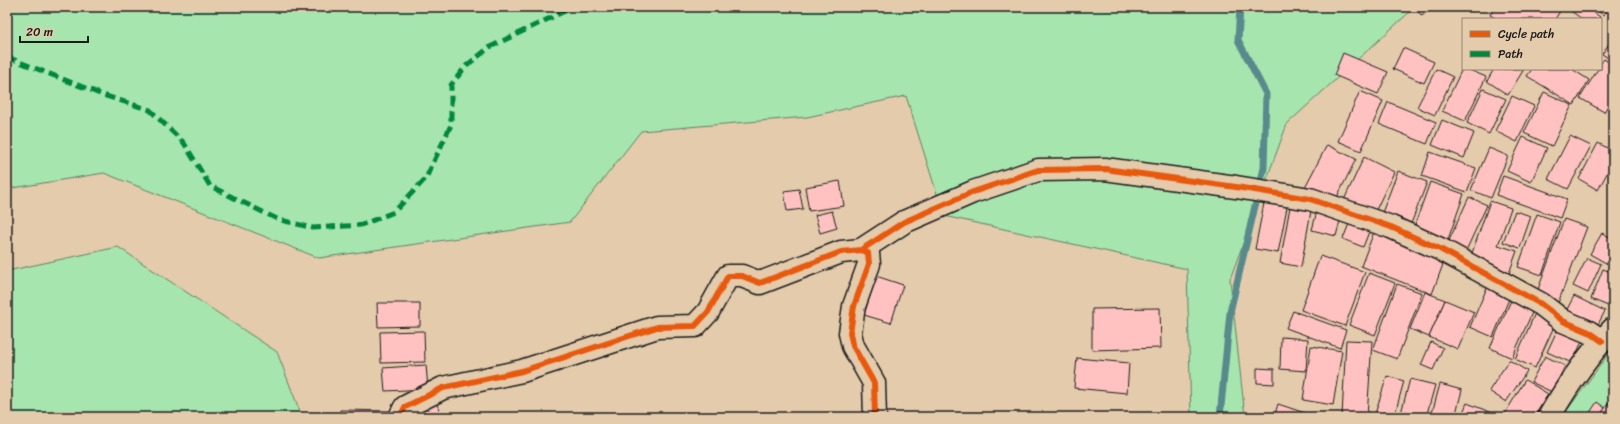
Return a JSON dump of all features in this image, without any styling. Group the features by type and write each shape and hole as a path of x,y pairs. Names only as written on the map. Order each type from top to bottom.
{"street":[{"path":"400,417 405,407 443,388 522,371 657,327 695,326 708,312 728,276 742,276 760,283 841,252 862,250 911,219 973,192 1038,170 1105,169 1236,186 1310,199 1392,227 1440,249 1541,304 1563,321 1589,332 1608,335 1564,392 1549,417"},
{"path":"862,250 868,253 869,264 854,306 850,333 853,346 874,383 875,417"}],"green space":[{"path":"7,7 1415,7 1287,124 1230,279 1245,417 1191,417 1187,269 944,216 906,96 807,117 641,131 570,222 319,258 104,173 7,189"},
{"path":"118,247 277,352 302,417 7,417 7,271"},
{"path":"1613,348 1613,417 1562,417"}],"building":[{"path":"1414,7 1432,7 1422,16"},
{"path":"1495,7 1554,7 1560,11 1556,18 1495,18 1490,15"},
{"path":"1574,7 1586,7 1600,17 1581,18 1571,11"},
{"path":"1593,7 1610,7 1603,15"},
{"path":"1613,38 1613,61 1602,54"},
{"path":"1403,48 1434,62 1424,83 1393,69"},
{"path":"1343,53 1388,72 1378,94 1334,75"},
{"path":"1604,59 1613,65 1613,97 1604,112 1580,98 1597,70 1602,70 1602,62"},
{"path":"1436,69 1453,77 1435,115 1417,107"},
{"path":"1462,69 1469,70 1486,77 1465,121 1442,111"},
{"path":"1493,70 1523,70 1508,95 1487,81"},
{"path":"1531,70 1574,70 1589,80 1574,105 1527,76"},
{"path":"1483,89 1506,99 1489,134 1467,123"},
{"path":"1360,91 1383,101 1361,151 1338,141"},
{"path":"1544,92 1572,105 1552,146 1524,133"},
{"path":"1512,96 1534,106 1517,142 1495,131"},
{"path":"1388,102 1436,122 1427,144 1379,124"},
{"path":"1442,120 1474,133 1464,158 1432,145"},
{"path":"1570,136 1591,146 1568,189 1548,179"},
{"path":"1523,137 1547,148 1531,182 1507,171"},
{"path":"1598,143 1613,151 1613,162 1598,190 1579,179"},
{"path":"1327,145 1356,159 1335,201 1305,187"},
{"path":"1489,148 1508,156 1491,198 1471,190"},
{"path":"1430,152 1476,168 1467,192 1422,176"},
{"path":"1364,157 1394,172 1374,214 1344,200"},
{"path":"1398,171 1427,182 1409,229 1380,218"},
{"path":"1503,176 1567,199 1560,218 1496,195"},
{"path":"840,181 844,206 809,211 805,187"},
{"path":"1430,182 1464,194 1446,245 1412,233"},
{"path":"799,189 803,209 787,211 784,191"},
{"path":"1469,197 1487,205 1464,255 1446,247"},
{"path":"1265,198 1288,202 1278,253 1255,249"},
{"path":"1291,201 1312,205 1301,267 1280,263"},
{"path":"1490,201 1511,208 1498,245 1517,251 1508,276 1469,262"},
{"path":"1318,207 1342,213 1336,236 1312,230"},
{"path":"832,211 837,228 820,233 815,215"},
{"path":"1515,211 1531,216 1520,248 1503,242"},
{"path":"1537,214 1560,222 1542,275 1518,267"},
{"path":"1352,216 1372,224 1363,247 1343,239"},
{"path":"1564,219 1587,227 1558,303 1536,295"},
{"path":"1374,232 1445,259 1432,294 1361,266"},
{"path":"1602,233 1613,239 1613,267 1590,254"},
{"path":"1320,256 1365,272 1345,326 1301,310"},
{"path":"1587,258 1601,264 1588,293 1573,286"},
{"path":"1603,269 1613,273 1613,308 1591,299"},
{"path":"1369,273 1395,283 1375,335 1349,325"},
{"path":"876,276 903,285 891,323 864,315"},
{"path":"1489,283 1512,292 1493,337 1470,327"},
{"path":"1397,284 1422,293 1397,359 1373,350"},
{"path":"1425,292 1445,300 1429,337 1410,329"},
{"path":"1513,296 1535,306 1512,358 1490,348"},
{"path":"1574,296 1605,311 1594,332 1563,317"},
{"path":"1445,300 1474,312 1458,349 1429,337"},
{"path":"377,303 420,303 420,326 378,327"},
{"path":"1160,308 1161,348 1092,350 1092,309"},
{"path":"1293,311 1346,330 1340,348 1286,328"},
{"path":"1536,311 1557,320 1535,368 1515,359"},
{"path":"1560,324 1585,335 1572,363 1547,352"},
{"path":"424,331 425,362 381,363 380,332"},
{"path":"1281,337 1308,339 1306,371 1280,369"},
{"path":"1346,340 1372,341 1367,417 1342,416"},
{"path":"1431,342 1443,348 1433,370 1421,365"},
{"path":"1311,346 1342,351 1333,405 1303,400"},
{"path":"1545,356 1565,366 1552,392 1531,382"},
{"path":"1077,358 1129,363 1127,393 1074,388"},
{"path":"1509,360 1527,371 1506,402 1489,391"},
{"path":"426,365 428,389 385,391 383,368"},
{"path":"1257,368 1274,369 1274,384 1257,383"},
{"path":"1387,376 1404,381 1394,417 1374,417"},
{"path":"1410,379 1435,385 1426,417 1400,417"},
{"path":"1525,380 1548,394 1534,417 1503,417"},
{"path":"1440,384 1462,390 1455,417 1431,417"},
{"path":"1613,397 1613,417 1599,417 1605,408"},
{"path":"436,402 442,417 419,417 417,411"},
{"path":"1597,402 1605,408 1599,417 1587,417"},
{"path":"1467,403 1490,412 1488,417 1461,417"},
{"path":"1278,404 1317,417 1274,417"},
{"path":"340,410 394,411 394,417 340,417"}],"waterway":[{"path":"1220,417 1230,312 1264,168 1266,94 1238,40 1240,7"}],"marked path":[{"path":"7,57 103,95 150,110 184,143 210,186 277,219 313,228 361,225 394,212 426,178 451,125 451,85 466,66 490,47 573,7"}],"cycle path":[{"path":"861,250 904,222 973,192 1038,170 1105,169 1310,199 1391,227 1440,249 1541,304 1563,321 1589,332 1602,341"},
{"path":"400,417 405,407 443,388 522,371 657,327 695,326 708,312 728,276 742,276 760,283 841,252 861,250 868,253 869,264 854,306 850,333 853,346 874,383 875,417"}]}
